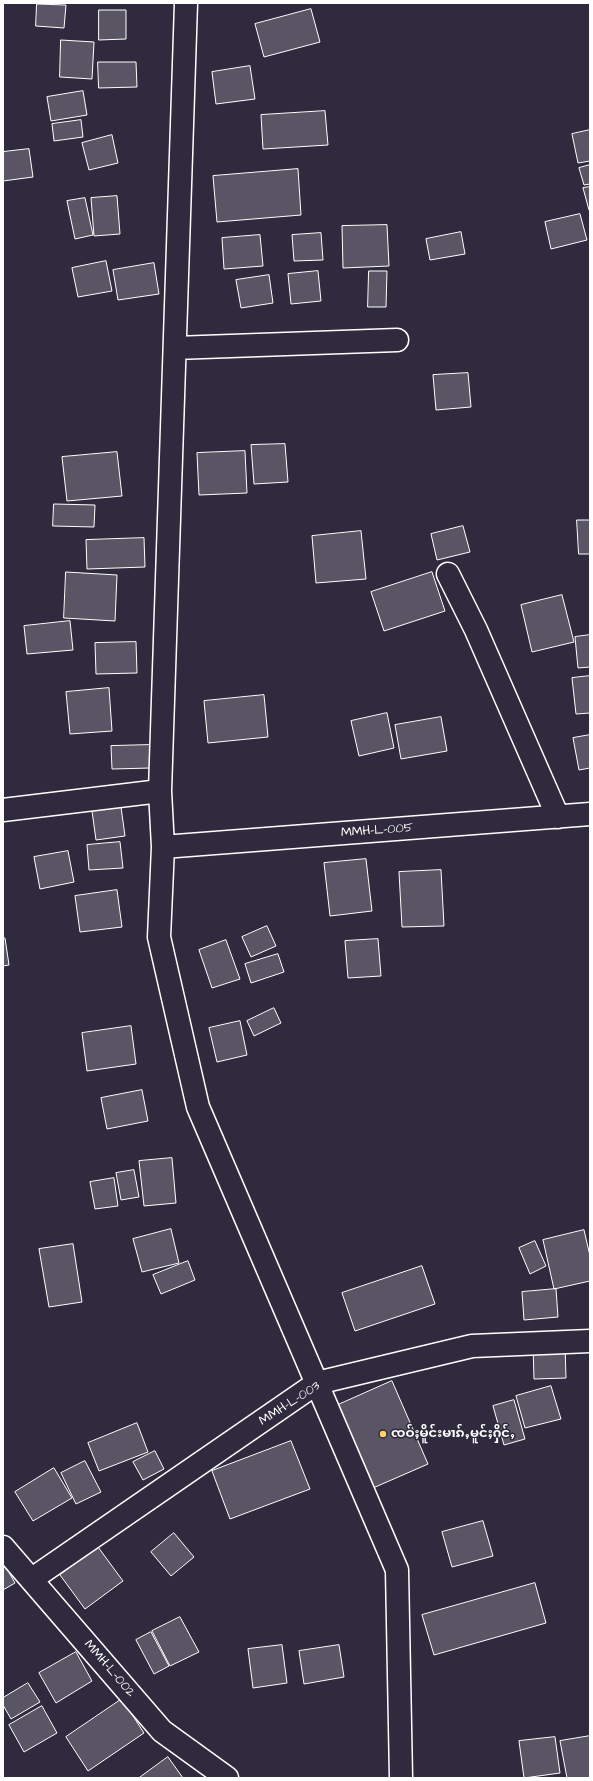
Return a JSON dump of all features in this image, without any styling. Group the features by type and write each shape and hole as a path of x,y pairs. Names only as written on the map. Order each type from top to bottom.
{"street":[{"path":"186,3 160,791 163,847 158,937 198,1107 397,1570 401,1778"},
{"path":"175,348 397,340"},
{"path":"448,574 476,630 558,817"},
{"path":"3,810 160,791"},
{"name":"MMH-L-005","path":"163,847 590,814"},
{"name":"MMH-L-003","path":"32,1579 317,1384 472,1346 590,1341"},
{"name":"MMH-L-002","path":"3,1547 162,1731 227,1778"}],"building":[{"path":"37,4 66,5 64,28 36,26"},
{"path":"311,9 320,42 264,57 255,24"},
{"path":"99,10 126,10 126,39 99,40"},
{"path":"61,40 94,42 92,79 60,77"},
{"path":"98,62 136,62 137,87 99,88"},
{"path":"250,66 255,99 216,104 212,72"},
{"path":"83,91 87,115 51,121 47,97"},
{"path":"325,111 328,145 263,149 261,115"},
{"path":"81,120 83,137 54,141 52,124"},
{"path":"590,130 590,161 578,163 572,134"},
{"path":"112,135 118,163 89,170 82,143"},
{"path":"29,149 33,177 3,181 3,152"},
{"path":"590,165 590,184 584,185 579,168"},
{"path":"298,169 301,215 217,222 213,176"},
{"path":"590,187 590,209 589,210 583,188"},
{"path":"117,196 120,234 94,236 91,198"},
{"path":"85,198 93,235 75,239 67,201"},
{"path":"580,214 587,240 551,249 545,222"},
{"path":"387,225 389,266 343,268 342,226"},
{"path":"461,232 465,254 430,260 426,239"},
{"path":"321,233 323,260 294,261 292,235"},
{"path":"260,235 263,266 224,269 222,238"},
{"path":"106,261 112,291 78,297 72,268"},
{"path":"154,263 159,294 118,300 113,270"},
{"path":"318,271 321,301 291,304 288,274"},
{"path":"369,271 387,271 386,307 368,307"},
{"path":"269,275 273,303 241,308 236,280"},
{"path":"468,373 471,407 436,410 433,375"},
{"path":"285,444 288,482 254,484 251,445"},
{"path":"245,451 247,493 199,495 197,453"},
{"path":"117,452 122,496 67,501 62,457"},
{"path":"54,504 95,505 94,527 53,526"},
{"path":"577,520 590,520 590,554 579,554"},
{"path":"463,526 470,552 437,560 431,534"},
{"path":"361,531 366,579 316,583 312,536"},
{"path":"144,538 145,567 87,569 86,540"},
{"path":"66,572 117,575 115,621 64,618"},
{"path":"432,572 445,611 384,631 371,592"},
{"path":"562,595 574,642 532,652 521,605"},
{"path":"70,621 73,650 27,654 24,626"},
{"path":"590,635 590,667 578,668 575,637"},
{"path":"136,642 137,673 96,674 95,643"},
{"path":"590,676 590,713 576,714 572,678"},
{"path":"109,688 112,731 70,734 66,692"},
{"path":"264,695 268,737 208,743 204,701"},
{"path":"387,713 394,748 359,756 351,721"},
{"path":"441,717 447,751 401,759 395,725"},
{"path":"590,735 590,768 579,770 573,738"},
{"path":"150,745 151,768 112,769 111,746"},
{"path":"121,807 125,836 96,840 92,811"},
{"path":"120,842 123,868 89,870 87,845"},
{"path":"68,851 74,882 40,889 34,857"},
{"path":"366,859 372,911 330,916 324,863"},
{"path":"441,870 444,926 402,927 399,872"},
{"path":"117,890 122,927 80,932 75,896"},
{"path":"267,926 276,946 251,957 242,937"},
{"path":"3,938 5,938 9,965 3,966"},
{"path":"378,939 381,976 348,978 345,941"},
{"path":"226,940 240,979 212,988 199,950"},
{"path":"278,954 284,972 251,983 245,964"},
{"path":"274,1008 281,1023 254,1036 247,1021"},
{"path":"240,1021 247,1055 217,1062 209,1028"},
{"path":"131,1026 136,1064 87,1071 82,1033"},
{"path":"142,1090 148,1121 107,1129 101,1098"},
{"path":"172,1158 176,1203 144,1206 139,1161"},
{"path":"134,1170 139,1197 121,1200 116,1173"},
{"path":"114,1178 118,1206 95,1209 90,1182"},
{"path":"171,1229 179,1263 142,1272 133,1239"},
{"path":"584,1230 590,1256 590,1281 554,1289 543,1240"},
{"path":"535,1241 546,1266 530,1274 519,1248"},
{"path":"73,1244 82,1302 49,1307 39,1249"},
{"path":"188,1261 195,1280 161,1294 153,1275"},
{"path":"422,1266 435,1304 355,1331 342,1293"},
{"path":"556,1289 558,1317 524,1320 522,1292"},
{"path":"565,1344 566,1378 534,1379 533,1345"},
{"name":"ၸဝ်ႈမိူင်းမၢၵ်ႇမူင်ႈႁိင်ႇ","path":"392,1381 428,1464 373,1488 338,1405"},
{"path":"551,1386 561,1419 525,1428 516,1396"},
{"path":"514,1400 525,1439 504,1445 493,1406"},
{"path":"137,1423 148,1452 99,1471 88,1443"},
{"path":"291,1441 310,1489 230,1519 212,1471"},
{"path":"155,1451 164,1469 143,1480 133,1462"},
{"path":"85,1461 101,1492 76,1504 61,1473"},
{"path":"54,1468 72,1498 33,1521 15,1492"},
{"path":"483,1521 493,1556 452,1567 442,1532"},
{"path":"174,1533 194,1557 171,1576 151,1552"},
{"path":"98,1547 123,1581 85,1609 60,1575"},
{"path":"3,1562 15,1583 3,1590"},
{"path":"535,1583 546,1623 434,1655 422,1615"},
{"path":"180,1617 199,1652 170,1666 152,1631"},
{"path":"151,1632 169,1666 154,1674 136,1640"},
{"path":"282,1645 287,1683 253,1688 248,1649"},
{"path":"339,1645 344,1677 304,1684 299,1651"},
{"path":"76,1652 92,1681 56,1703 39,1673"},
{"path":"28,1683 40,1702 11,1719 3,1705 3,1698"},
{"path":"122,1699 144,1733 88,1771 66,1737"},
{"path":"42,1706 57,1733 24,1752 9,1725"},
{"path":"590,1736 590,1778 567,1778 560,1741"},
{"path":"555,1737 560,1773 524,1778 519,1741"},
{"path":"168,1757 183,1778 139,1778"}],"place":[{"name":"ၸဝ်ႈမိူင်းမၢၵ်ႇမူင်ႈႁိင်ႇ","path":"383,1434"}]}
